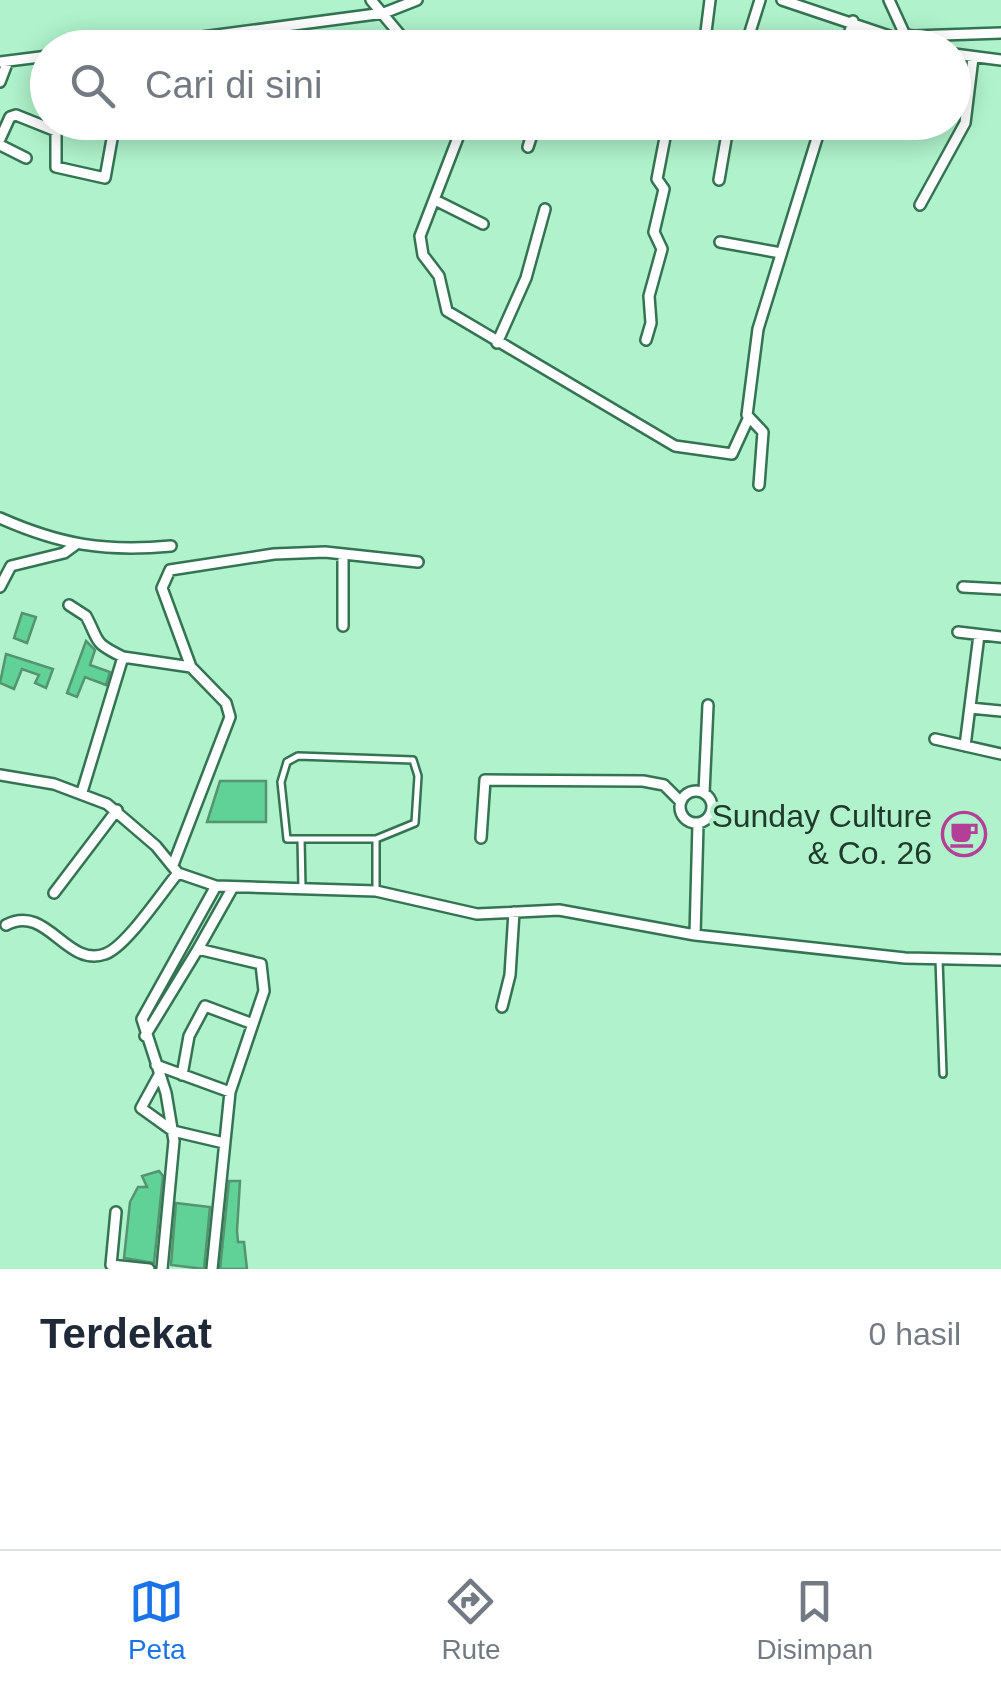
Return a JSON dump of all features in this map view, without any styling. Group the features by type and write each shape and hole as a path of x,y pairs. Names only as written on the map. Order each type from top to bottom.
{"street":[{"path":"371,0 397,30"},
{"path":"255,30 384,13 417,0"},
{"path":"706,30 710,0"},
{"path":"751,30 760,0"},
{"path":"782,0 882,30"},
{"path":"889,0 904,30"},
{"path":"851,30 854,21"},
{"path":"971,35 1001,33"},
{"path":"0,82 4,62 30,58"},
{"path":"971,74 973,58 1001,60"},
{"path":"26,158 0,142 10,117 16,114 30,120"},
{"path":"56,140 56,167 105,178 112,140"},
{"path":"457,140 419,246 439,276 442,302 456,319 675,446 732,454 748,419 752,356 817,140"},
{"path":"528,147 530,140"},
{"path":"646,340 652,318 648,302 662,249 654,232 664,189 657,178 664,140"},
{"path":"719,180 726,140"},
{"path":"920,205 956,140"},
{"path":"435,200 482,224"},
{"path":"497,344 526,278 544,209"},
{"path":"720,242 782,253"},
{"path":"748,419 762,428 759,485"},
{"path":"0,506 3,519 43,538 75,545 172,546"},
{"path":"0,587 12,566 64,553 75,545"},
{"path":"6,926 23,920 40,923 85,955 104,955 117,946 175,869 230,718 226,703 191,667 162,588 170,570 274,554 343,554 418,562"},
{"path":"343,554 343,626"},
{"path":"963,587 1001,589"},
{"path":"69,605 86,616 90,636 101,646 124,657 191,667"},
{"path":"958,632 1001,637"},
{"path":"964,746 980,635"},
{"path":"82,792 124,657"},
{"path":"704,793 708,705"},
{"path":"970,708 1001,712"},
{"path":"936,739 1001,754"},
{"path":"0,775 82,792 116,810 175,869 216,886 376,891 466,912 559,910 695,935 938,959 1001,960"},
{"path":"482,838 485,780 643,781 664,786 681,802 684,818 698,824"},
{"path":"681,802 694,791 711,800 711,813 698,824 695,935"},
{"path":"54,893 116,810"},
{"path":"162,1269 173,1131 145,1036 144,1011 216,886"},
{"path":"145,1036 233,887"},
{"path":"502,1007 510,975 514,912"},
{"path":"198,949 260,964 266,983 230,1092 212,1269"},
{"path":"171,960 186,968"},
{"path":"157,986 170,994"},
{"path":"182,1075 190,1036 205,1006 253,1024"},
{"path":"158,1070 230,1092"},
{"path":"158,1070 141,1106 173,1131 224,1143"},
{"path":"116,1212 111,1267 149,1269"}],"lane":[{"path":"298,756 409,758 418,776 417,818 409,828 376,839 301,839 287,839 281,782 287,762 298,756"},
{"path":"301,839 302,888"},
{"path":"376,839 376,891"},
{"path":"938,959 943,1074"}],"building":[{"path":"22,613 36,617 27,643 14,638"},
{"path":"86,641 95,650 90,665 110,672 106,685 85,677 77,697 67,693"},
{"path":"6,654 53,669 46,688 35,683 39,675 22,669 14,689 0,683"},
{"path":"220,781 266,781 266,822 207,822"},
{"path":"159,1171 163,1176 154,1263 124,1258 130,1202 138,1187 147,1187 142,1176"},
{"path":"229,1181 240,1181 237,1231 238,1242 244,1242 247,1269 220,1269"},
{"path":"176,1203 210,1207 204,1269 171,1265"}],"place":[{"name":"Sunday Culture & Co. 26","path":"964,834"}]}
